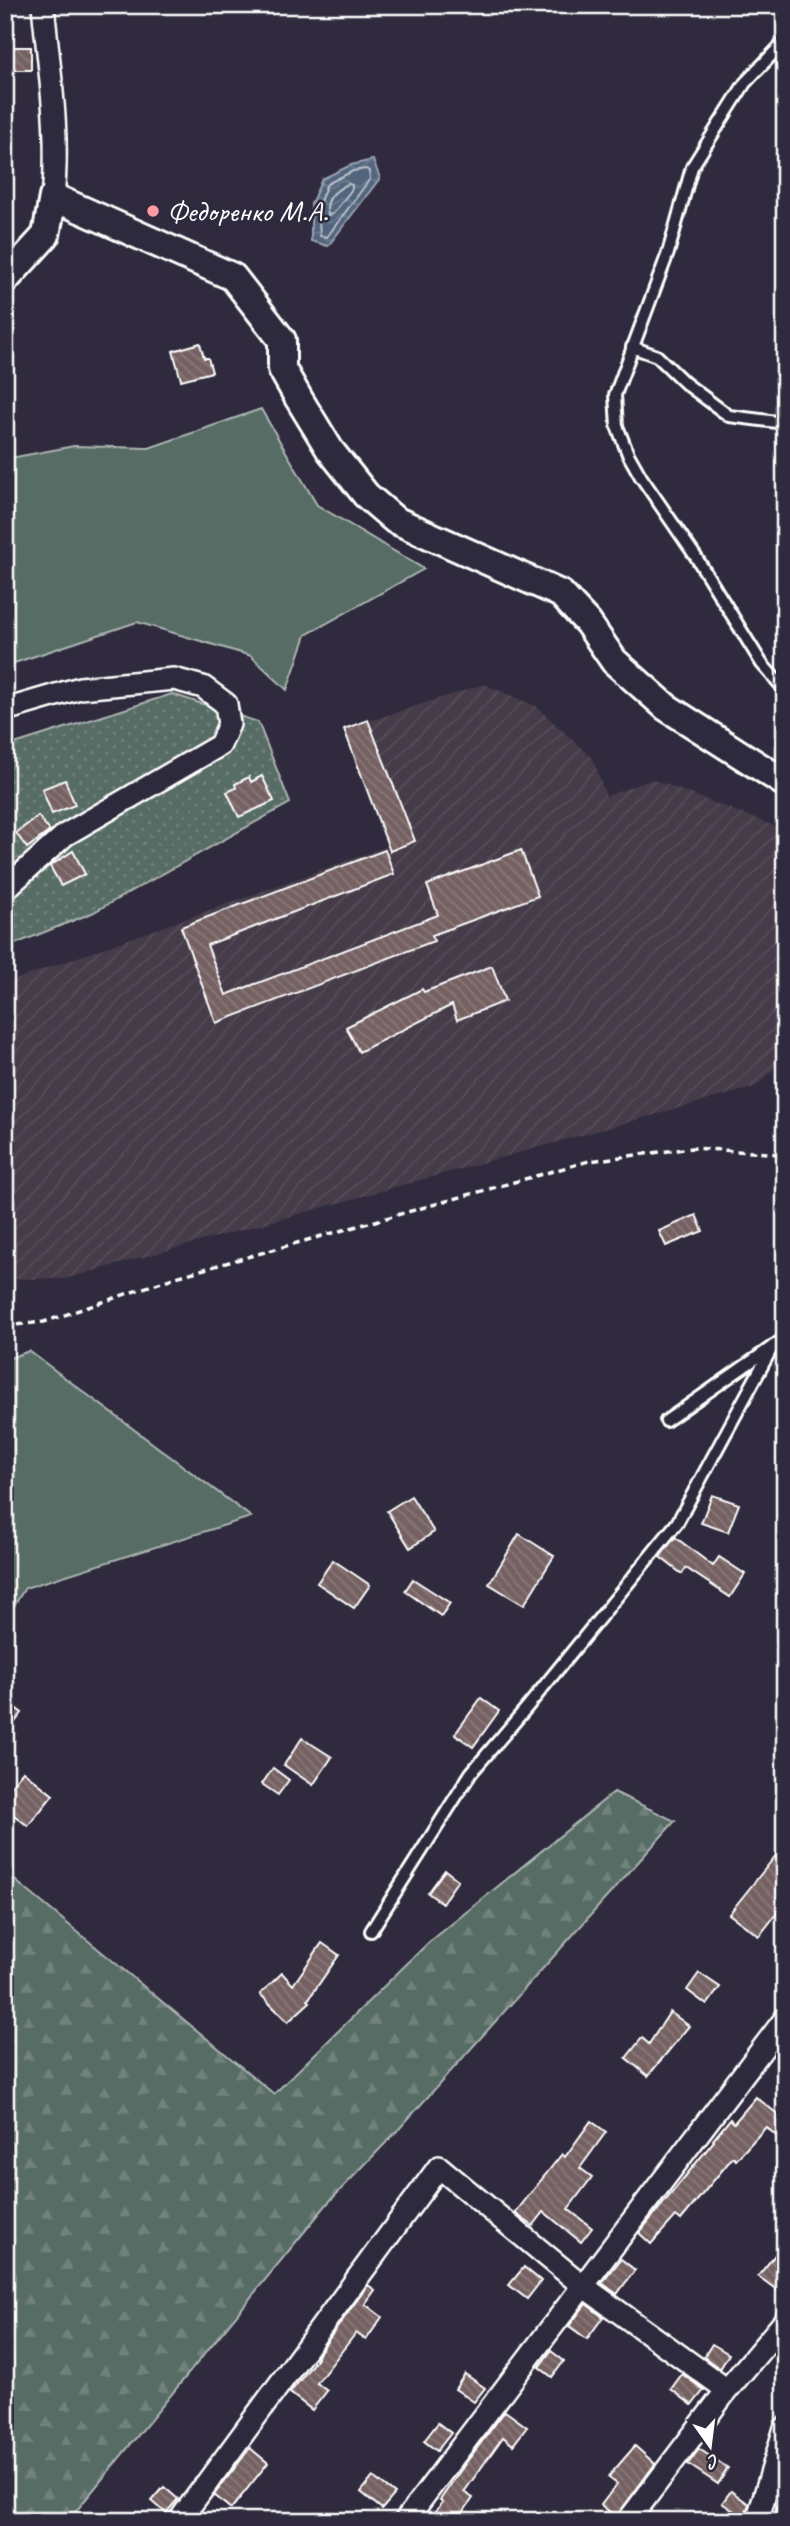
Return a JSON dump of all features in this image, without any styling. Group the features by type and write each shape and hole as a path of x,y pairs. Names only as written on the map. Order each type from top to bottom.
{"street":[{"path":"43,5 55,128 54,184 46,235"},
{"path":"54,184 81,208 233,277 282,340 282,369 330,450 375,503 395,520 561,594 588,624 614,661 666,707 785,783"},
{"path":"5,280 46,235 81,208"},
{"path":"5,710 80,688 174,679 203,687 226,704 229,724 220,745 65,835 5,889"},
{"path":"405,2521 785,2019"},
{"path":"179,2521 439,2167 583,2286 727,2390"},
{"path":"628,2521 727,2390 785,2321"},
{"path":"757,2521 785,2428"}],"lane":[{"path":"785,41 745,83 692,167 668,253 615,395 617,426 641,477 696,558 762,664 785,690"},
{"path":"632,347 657,356 685,383 729,416 785,424"},
{"path":"666,1421 785,1338"},
{"path":"371,1931 471,1773 677,1523 773,1346"}],"path":[{"path":"5,1326 44,1322 176,1277 589,1161 692,1148 780,1154 785,1150"}],"shaded area":[{"path":"484,684 536,706 593,759 606,796 652,779 785,830 785,1059 755,1087 65,1279 5,1279 5,986 22,977 388,846 344,729"}],"green space":[{"path":"261,409 317,505 424,569 306,635 287,690 251,656 137,622 5,666 5,459 74,446 149,448"},
{"path":"172,694 258,722 290,803 92,913 5,948 5,747"},
{"path":"29,1351 251,1517 25,1588 5,1620 5,1360"},
{"path":"614,1792 675,1821 399,2129 327,2204 68,2521 5,2521 5,1872 274,2094 427,1944"}],"water":[{"path":"373,160 380,178 328,246 311,241 311,204 322,179 351,165"}],"building":[{"path":"5,47 31,47 31,70 5,70"},
{"path":"200,343 212,372 181,380 173,351"},
{"path":"368,720 415,841 390,851 344,729"},
{"path":"262,776 274,801 239,817 227,792 236,788 235,784 249,777 251,782"},
{"path":"65,780 75,805 52,814 42,789"},
{"path":"38,816 50,831 27,848 16,833"},
{"path":"385,850 394,874 207,945 226,995 438,915 427,885 521,850 538,896 432,935 434,941 216,1023 181,927"},
{"path":"73,851 85,874 61,886 50,866"},
{"path":"492,966 505,1001 457,1020 452,1005 359,1052 346,1027 422,989 424,992"},
{"path":"696,1215 703,1231 666,1246 659,1231"},
{"path":"712,1495 739,1504 728,1532 701,1523"},
{"path":"411,1496 434,1532 410,1548 387,1511"},
{"path":"519,1534 554,1556 524,1605 489,1584"},
{"path":"675,1537 713,1566 719,1557 745,1574 730,1597 686,1568 682,1574 660,1557"},
{"path":"333,1560 370,1585 354,1608 317,1583"},
{"path":"413,1579 450,1603 441,1616 405,1591"},
{"path":"481,1698 499,1711 473,1747 455,1734"},
{"path":"5,1700 22,1713 5,1735"},
{"path":"302,1738 332,1757 313,1785 284,1765"},
{"path":"273,1768 289,1780 278,1795 262,1784"},
{"path":"23,1771 53,1795 28,1826 5,1808 5,1793"},
{"path":"785,1844 785,1903 759,1936 729,1914"},
{"path":"445,1870 458,1880 442,1903 428,1893"},
{"path":"322,1943 339,1955 308,2000 310,2002 288,2022 260,1994 282,1973 293,1985"},
{"path":"699,1973 720,1987 707,2005 687,1990"},
{"path":"670,2012 689,2026 648,2076 626,2058 642,2038 649,2044"},
{"path":"756,2097 785,2120 785,2143 766,2127 736,2160 733,2157 681,2220 676,2216 651,2244 639,2233 730,2119 734,2123"},
{"path":"591,2121 606,2132 580,2168 592,2177 568,2209 592,2228 581,2242 544,2212 533,2226 515,2213 562,2154 565,2157"},
{"path":"775,2255 785,2263 785,2296 758,2276"},
{"path":"621,2259 635,2270 617,2294 602,2283"},
{"path":"524,2267 541,2281 527,2299 509,2285"},
{"path":"368,2285 375,2290 365,2304 382,2317 366,2340 356,2333 317,2383 327,2391 312,2410 290,2393"},
{"path":"586,2304 603,2317 587,2339 569,2326"},
{"path":"712,2344 729,2354 720,2369 704,2357"},
{"path":"551,2351 564,2361 552,2377 539,2367"},
{"path":"465,2374 485,2388 474,2402 455,2389"},
{"path":"682,2374 704,2390 692,2405 671,2389"},
{"path":"505,2411 527,2427 513,2445 503,2437 464,2492 473,2498 457,2521 428,2521 443,2502 440,2500 465,2464"},
{"path":"438,2423 451,2433 437,2451 424,2441"},
{"path":"635,2446 655,2464 616,2517 601,2505 617,2484 608,2477"},
{"path":"250,2448 268,2463 231,2509 214,2495"},
{"path":"699,2449 728,2468 718,2484 688,2464"},
{"path":"373,2477 395,2494 382,2509 361,2492"},
{"path":"164,2487 178,2499 166,2513 152,2501"},
{"path":"731,2491 749,2504 744,2518 722,2503"}],"place":[{"name":"Федоренко М.А.","path":"153,211"}]}
